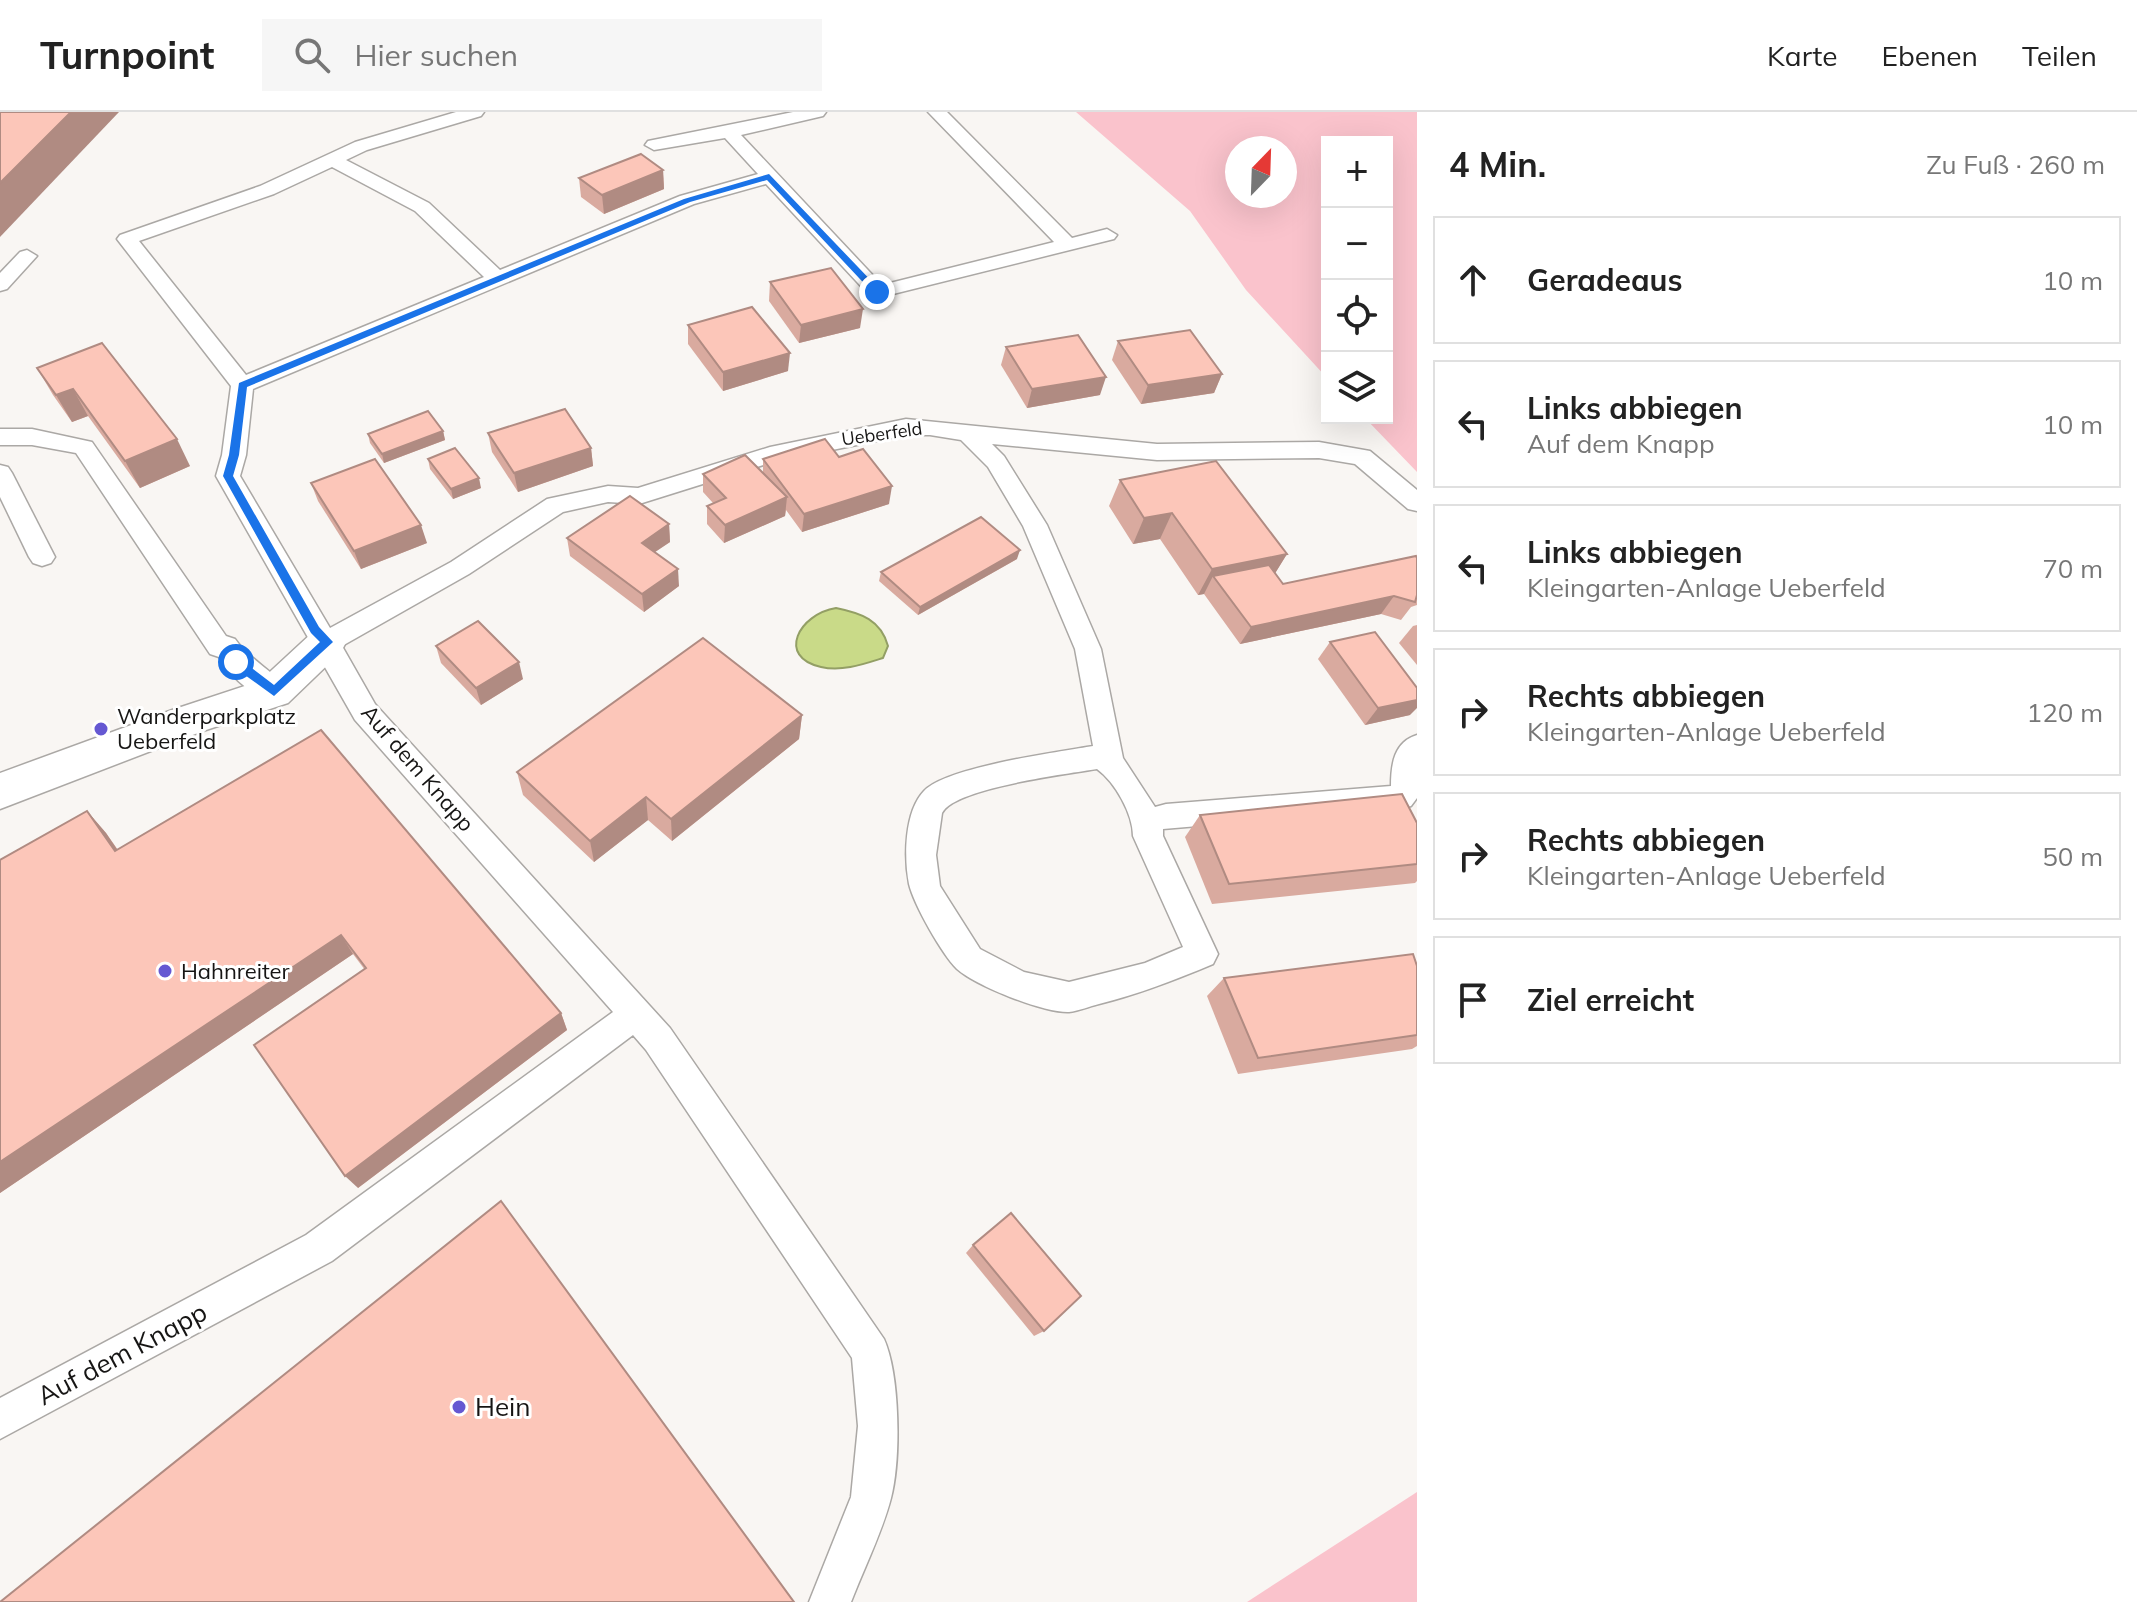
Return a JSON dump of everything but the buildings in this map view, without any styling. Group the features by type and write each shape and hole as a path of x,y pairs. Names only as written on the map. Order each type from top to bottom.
{"street":[{"path":"0,791 189,720 274,692 327,642"}],"lane":[{"path":"475,112 361,146 267,190 127,239 242,385 687,200 769,177"},
{"path":"654,145 817,112"},
{"path":"937,112 1068,245"},
{"path":"729,132 877,292 1107,235"},
{"path":"331,159 422,207 497,278"},
{"path":"0,285 27,256"},
{"name":"Auf dem Knapp","path":"242,385 234,455 228,476 365,712 658,1039 871,1352 878,1426 871,1497 830,1602"},
{"name":"Ueberfeld","path":"327,642 460,568 556,505 608,494 639,496 770,455 880,430 930,427 968,434 1157,452 1319,450 1362,457 1417,503"},
{"path":"968,434 996,462 1017,491 1035,525 1088,649 1110,762 1123,778 1148,822 1148,836 1202,954 1147,977 1069,997 1018,986 969,959 944,923 925,887 921,855 927,813 934,799 953,788 1025,769 1083,757 1098,757 1110,762"},
{"path":"0,437 32,437 84,447 219,647 226,646 236,662 274,692"},
{"path":"0,473 42,557"},
{"path":"1148,822 1166,816 1401,797 1405,793 1410,750 1417,746"},
{"name":"Auf dem Knapp","path":"0,1419 319,1248 636,1014"}],"shaded area":[{"path":"1076,112 1417,112 1417,472 1371,424 1393,424 1393,136 1321,136 1321,371 1246,290 1190,211"},
{"path":"836,608 862,615 875,624 888,646 883,658 837,669 807,662 799,654 796,646 803,627 812,618"},
{"path":"1417,1492 1417,1602 1247,1602"}],"place":[{"name":"Wanderparkplatz Ueberfeld","path":"101,729"},
{"name":"Hahnreiter","path":"165,971"},
{"name":"Hein","path":"459,1407"}],"route":[{"path":"236,662 274,692 327,642 315,630 228,476 234,455 242,385 687,200 769,177 877,292"}]}
